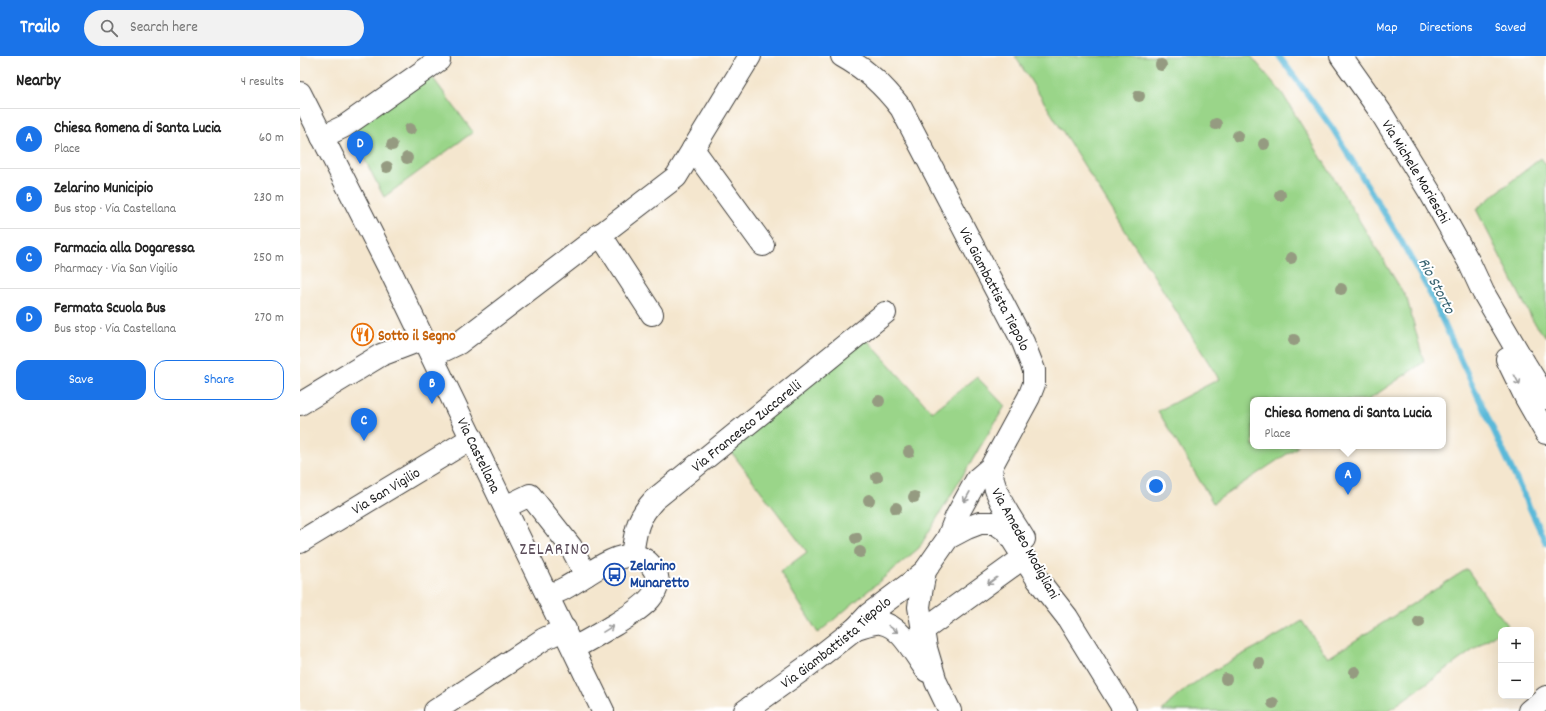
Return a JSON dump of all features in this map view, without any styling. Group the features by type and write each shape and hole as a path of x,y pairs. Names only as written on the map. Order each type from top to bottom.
{"street":[{"path":"300,404 381,354 459,344 582,250 600,234 676,177 750,56"},
{"name":"Via Giambattista Tiepolo","path":"745,711 805,668 856,628 869,614 925,571 948,538 956,517 978,479 991,467 1023,410 1034,384 1034,370 1030,357 901,108 887,90 872,75 842,56"},
{"name":"Via Michele Marieschi","path":"1341,56 1380,111 1431,194 1466,256 1483,292 1546,398"},
{"path":"322,137 345,126 439,60"},
{"name":"Via Castellana","path":"300,94 472,438 603,711"},
{"path":"693,149 763,244"},
{"path":"600,234 652,314"},
{"name":"Via Michele Marieschi","path":"1483,292 1502,348 1526,398 1546,433"},
{"name":"Via Francesco Zuccarelli","path":"632,555 638,522 645,510 654,500 885,313"},
{"name":"Via San Vigilio","path":"300,542 472,438"},
{"name":"Via Amedeo Modigliani","path":"991,467 992,479 996,493 1029,548 1067,617 1125,711"},
{"path":"505,507 530,495 571,547 586,575"},
{"name":"Via Giambattista Tiepolo","path":"948,538 980,523 995,523"},
{"name":"Via Amedeo Modigliani","path":"995,523 1007,531 1023,558 1067,617"},
{"path":"435,711 544,640 590,640 633,613 645,605 654,594 657,583 656,572 649,562 638,556 626,556 614,560 548,596"},
{"path":"922,631 1023,558"},
{"name":"Via Giambattista Tiepolo","path":"925,571 919,607 922,631 936,682"},
{"path":"856,628 880,623 894,629 906,641 936,682 950,711"},
{"path":"1529,711 1546,697"}],"green space":[{"path":"1015,56 1251,56 1282,93 1407,299 1424,362 1372,397 1250,397 1250,449 1294,449 1213,503 1158,411 1219,379"},
{"path":"430,74 473,132 384,197 349,129"},
{"path":"1541,158 1546,165 1546,338 1533,321 1476,209"},
{"path":"860,332 932,412 977,377 1005,406 919,548 818,633 780,572 807,552 726,445"},
{"path":"1467,569 1492,606 1508,625 1505,627 1498,627 1498,632 1388,711 1162,711 1176,697 1209,673 1302,621 1328,658"}],"waterway":[{"name":"Rio Storto","path":"1279,56 1333,129 1400,239 1428,289 1546,543"}],"place":[{"name":"Fermata Scuola Bus","path":"360,164"},
{"name":"Sotto il Segno","path":"362,335"},
{"name":"Zelarino Municipio","path":"432,404"},
{"name":"Farmacia alla Dogaressa","path":"364,441"},
{"name":"Chiesa Romena di Santa Lucia","path":"1348,495"},
{"name":"Zelarino Munaretto","path":"614,574"}],"district":[{"name":"ZELARINO","path":"555,548"}]}
